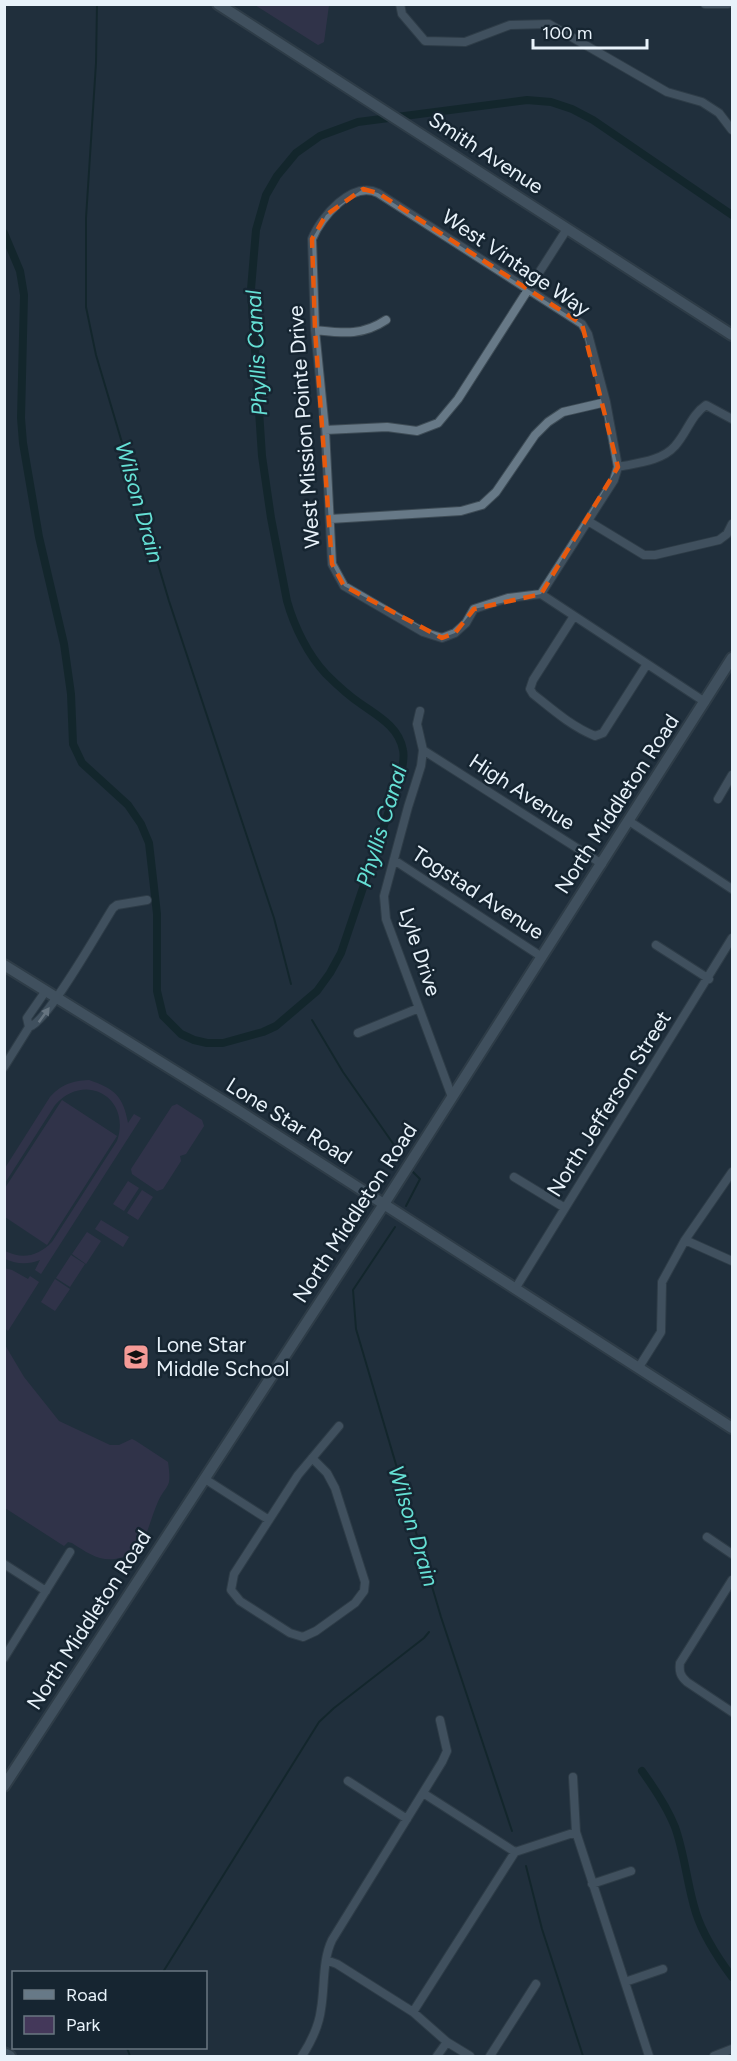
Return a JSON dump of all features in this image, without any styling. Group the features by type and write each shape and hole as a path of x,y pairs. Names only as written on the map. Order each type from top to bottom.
{"main road":[{"name":"Smith Avenue","path":"218,4 732,335"},
{"name":"North Middleton Road","path":"4,1785 384,1204 732,658"},
{"name":"Lone Star Road","path":"4,965 236,1109 732,1428"},
{"path":"4,2053 9,2056"}],"street":[{"path":"400,4 402,14 425,41 465,42 510,25 549,24 666,92 702,102 719,113 732,130"},
{"path":"705,4 728,4"},
{"name":"West Vintage Way","path":"363,189 378,193 582,324 588,334 606,402 618,467"},
{"name":"West Mission Pointe Drive","path":"363,189 353,193 326,215 317,226 312,238 315,330 325,430 332,564 344,586 423,632 441,638 455,633 466,623 474,609 508,598 542,594"},
{"path":"325,430 387,427 417,430 438,423 458,399 567,229"},
{"path":"315,330 340,333 371,330 386,320"},
{"path":"330,519 461,511 482,505 496,492 535,435 548,422 563,412 606,402"},
{"path":"705,702 542,594 614,480 618,467 659,458 669,452 676,446 698,411 706,405 732,419"},
{"path":"588,521 644,555 655,555 719,540 727,534 732,524"},
{"path":"574,616 533,680 530,689 558,715 579,729 595,736 603,733 647,664"},
{"name":"Lyle Drive","path":"420,711 417,724 423,750 421,766 384,896 386,919 452,1097"},
{"name":"High Avenue","path":"423,750 602,864"},
{"path":"718,799 732,775"},
{"path":"629,821 732,889"},
{"name":"Togstad Avenue","path":"394,860 542,957"},
{"path":"4,1067 8,1056 29,1027 36,1025 56,999 113,908 117,905 147,900"},
{"name":"North Jefferson Street","path":"515,1289 709,979 732,938"},
{"path":"656,945 709,979"},
{"path":"29,1027 27,1018 45,992"},
{"path":"358,1033 419,1008"},
{"path":"639,1367 661,1332 662,1282 685,1240 732,1172"},
{"path":"514,1177 565,1208"},
{"path":"685,1240 732,1261"},
{"path":"312,1458 327,1473 335,1488 365,1582 364,1591 355,1603 316,1631 303,1637 290,1633 240,1601 231,1590 234,1574 298,1475 312,1458 339,1426"},
{"path":"205,1479 269,1520"},
{"path":"707,1537 732,1554"},
{"path":"4,1658 70,1552"},
{"path":"4,1564 46,1592"},
{"path":"732,1580 680,1663 679,1671 681,1678 732,1712"},
{"path":"302,2056 313,2035 321,2011 327,1952 332,1940 447,1751 440,1720"},
{"path":"573,1777 576,1832 649,2056"},
{"path":"348,1781 407,1819"},
{"path":"423,1793 515,1852"},
{"path":"413,2012 515,1852 576,1832"},
{"path":"592,1884 631,1871"},
{"path":"326,1960 337,1964 413,2012 447,2042 470,2056"},
{"path":"625,1982 663,1969"},
{"path":"490,2056 536,1984"},
{"path":"437,2056 447,2042"},
{"path":"714,2056 732,2051"}],"highlighted area":[{"path":"363,189 378,193 582,324 618,467 541,594 474,609 455,633 442,638 344,586 332,564 315,330 312,239 326,215"}],"green space":[{"path":"255,5 329,5 324,42 318,45"},
{"path":"89,1080 111,1090 116,1095 123,1106 128,1123 134,1114 141,1118 41,1274 35,1270 40,1260 26,1263 14,1262 5,1259 5,1251 24,1256 30,1255 41,1251 52,1242 117,1141 120,1126 118,1112 103,1094 92,1090 79,1090 67,1095 55,1105 5,1183 5,1168 50,1097 68,1084"},
{"path":"62,1100 117,1136 47,1245 5,1217 5,1188"},
{"path":"177,1104 202,1120 204,1126 186,1154 180,1156 181,1161 163,1189 157,1191 132,1174 131,1169 172,1106"},
{"path":"128,1181 139,1188 124,1211 113,1204"},
{"path":"142,1190 153,1197 138,1220 127,1213"},
{"path":"101,1220 129,1237 123,1247 95,1229"},
{"path":"87,1232 101,1241 86,1264 72,1254"},
{"path":"71,1255 85,1264 70,1287 56,1278"},
{"path":"4,1268 28,1279 30,1276 39,1282 8,1331 5,1328"},
{"path":"55,1279 70,1289 55,1311 41,1302"},
{"path":"5,1345 24,1377 59,1421 110,1445 119,1445 132,1439 168,1462 168,1485 157,1504 144,1539 130,1554 116,1559 103,1559 72,1543 68,1542 64,1546 5,1508"}],"waterway":[{"name":"Wilson Drain","path":"97,4 96,63 86,218 86,307 96,355 169,601 274,918 291,984"},
{"name":"Phyllis Canal","path":"4,233 20,271 24,295 21,418 23,443 39,537 64,644 71,694 73,744 82,763 128,805 141,824 149,843 157,914 157,991 163,1016 181,1034 194,1040 223,1043 276,1026 317,991 330,973 341,953 400,778 404,753 401,742 392,729 343,690 313,658 298,630 287,601 262,456 251,289 256,230 266,195 277,176 296,153 320,136 358,122 527,100 551,102 572,109 593,120 732,215"},
{"name":"Wilson Drain","path":"312,1020 343,1072 399,1152"},
{"name":"Wilson Drain","path":"406,1206 420,1179 413,1172"},
{"name":"Wilson Drain","path":"395,1227 353,1290 356,1329 441,1617 512,1831"},
{"path":"164,1971 319,1722 429,1632"},
{"path":"642,1771 660,1798 675,1827 696,1913 716,1954 732,1977"},
{"name":"Wilson Drain","path":"526,1866 542,1929 583,2056"},
{"path":"127,2049 130,2056"}],"place":[{"name":"Lone Star Middle School","path":"136,1357"}]}
